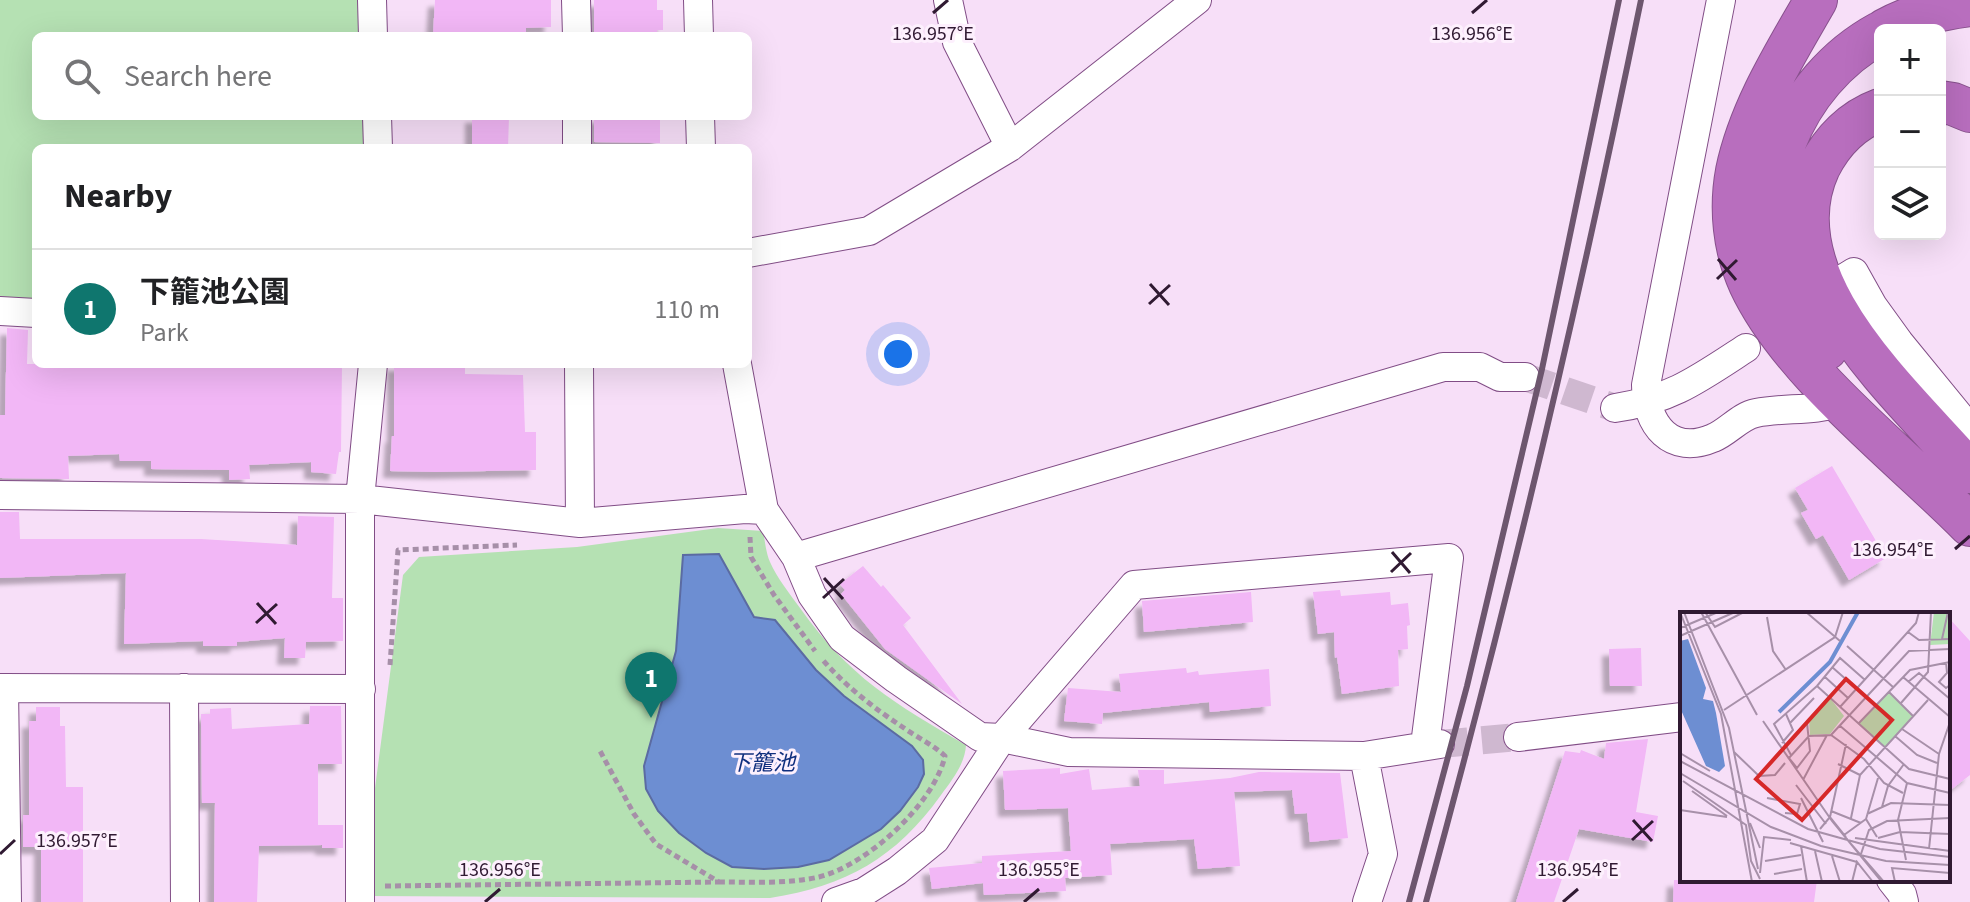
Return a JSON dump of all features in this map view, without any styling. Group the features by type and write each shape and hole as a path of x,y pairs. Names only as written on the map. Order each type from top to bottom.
{"highway":[{"path":"1816,0 1771,78 1750,128 1737,171 1733,210 1737,247 1749,283 1788,345 1842,402 1970,525"},
{"path":"1896,24 1938,9 1970,5"},
{"path":"1874,37 1844,58 1820,81 1789,131 1778,159 1772,191 1771,226 1777,257 1786,286 1803,318 1832,357 1970,496"},
{"path":"1946,103 1970,111"},
{"path":"1874,113 1843,132 1825,156 1812,182 1809,212 1811,247 1820,280 1835,311 1858,346 1970,472"}],"street":[{"path":"372,0 373,32"},
{"path":"576,0 577,32"},
{"path":"698,0 699,32"},
{"path":"948,0 957,42 1010,147"},
{"path":"1721,0 1646,385 1646,403 1652,421 1664,434 1682,442 1698,443 1716,437 1751,413 1821,409 1842,402"},
{"path":"752,252 869,231 1010,147 1191,1"},
{"path":"377,120 378,144"},
{"path":"577,120 577,144"},
{"path":"700,120 701,144"},
{"path":"1848,276 1970,429"},
{"path":"0,311 32,313"},
{"path":"1615,408 1646,403 1688,385 1746,348"},
{"path":"796,557 1443,367 1480,367 1500,377 1525,377"},
{"path":"366,894 360,499 373,368"},
{"path":"579,368 580,523"},
{"path":"737,368 754,509 796,557 812,595 842,638 980,737 1002,738 1069,752 1364,756 1433,744 1449,558 1134,585 1002,738 935,840 897,871 864,892 836,902"},
{"path":"0,495 360,499 580,523 754,509"},
{"path":"7,902 2,688 361,689"},
{"path":"184,688 185,902"},
{"path":"1518,737 1680,717"},
{"path":"1364,756 1383,854 1367,902"},
{"path":"1893,882 1904,902"}],"path":[{"path":"366,894 756,883 821,876 853,862 902,824 941,772 945,756 934,745 905,729 873,705 829,667 803,637 751,557 754,509"},
{"path":"389,672 398,550 526,545"},
{"path":"599,749 634,814 656,844 719,882"}],"green space":[{"path":"0,0 376,0 377,32 32,32 32,120 379,120 379,144 32,144 32,313 0,311"},
{"path":"718,528 763,531 776,574 837,653 895,702 966,745 961,765 953,778 906,836 867,866 846,877 770,898 368,896 362,887 403,575 419,557 577,547"}],"water":[{"name":"下籠池","path":"719,554 754,617 775,620 816,670 844,696 912,746 923,760 924,774 900,811 881,829 829,860 798,867 732,867 679,833 658,811 646,789 644,766 676,651 683,555"}],"building":[{"path":"435,0 551,0 551,27 526,28 526,32 433,32"},
{"path":"594,0 657,0 657,10 663,10 663,30 657,32 594,32"},
{"path":"472,120 509,120 508,144 472,144"},
{"path":"594,120 660,120 660,143 594,142"},
{"path":"7,328 28,330 27,364 32,364 32,368 342,368 341,452 336,474 311,472 311,462 249,465 250,479 229,480 229,470 151,469 151,461 120,461 119,454 68,456 69,479 0,478 0,415 5,415"},
{"path":"394,368 465,368 465,374 523,375 525,432 536,432 536,470 390,471 394,436"},
{"path":"1832,466 1886,558 1849,580 1823,535 1816,539 1801,513 1808,510 1795,488"},
{"path":"0,512 19,512 20,539 201,539 297,545 298,516 334,517 332,598 343,598 343,641 306,642 305,658 284,658 285,638 237,642 237,646 203,646 203,641 124,644 126,573 0,578"},
{"path":"863,566 911,618 903,625 962,704 885,649 841,594 845,590 840,584"},
{"path":"1340,590 1341,596 1390,592 1391,605 1408,603 1408,649 1398,650 1399,686 1342,694 1334,632 1318,634 1313,592"},
{"path":"1251,592 1253,622 1144,632 1142,601"},
{"path":"1950,619 1970,641 1970,775 1950,790"},
{"path":"1641,648 1642,686 1610,686 1609,649"},
{"path":"1186,668 1187,673 1198,671 1199,675 1269,669 1271,706 1210,712 1209,702 1103,713 1102,724 1064,721 1068,688 1121,692 1119,674"},
{"path":"310,706 341,706 342,764 318,764 318,825 343,825 343,848 322,848 322,845 259,846 257,902 214,902 215,803 202,803 201,714 210,714 210,709 231,708 232,729 309,724"},
{"path":"36,707 60,707 60,726 65,726 66,787 83,787 83,902 41,902 41,847 23,847 23,815 29,815 29,721 36,721"},
{"path":"1648,739 1636,812 1658,816 1653,842 1579,829 1554,902 1516,902 1565,751 1580,753 1581,750 1604,759 1606,743"},
{"path":"1060,768 1060,774 1089,769 1092,790 1140,786 1138,770 1164,770 1164,784 1259,772 1340,773 1348,838 1310,842 1307,813 1295,814 1292,790 1234,792 1240,866 1198,869 1194,839 1110,844 1112,875 1065,878 1066,891 984,895 983,883 932,889 929,868 982,863 982,856 1071,851 1068,808 1005,810 1003,771"},
{"path":"1674,880 1817,882 1814,902 1673,902"}],"tunnel":[{"path":"1525,377 1615,408"},
{"path":"1440,744 1518,737"}],"railway":[{"path":"1409,902 1467,686 1542,369 1619,0"},
{"path":"1426,902 1541,453 1641,0"}],"place":[{"name":"下籠池公園","path":"651,718"}]}
